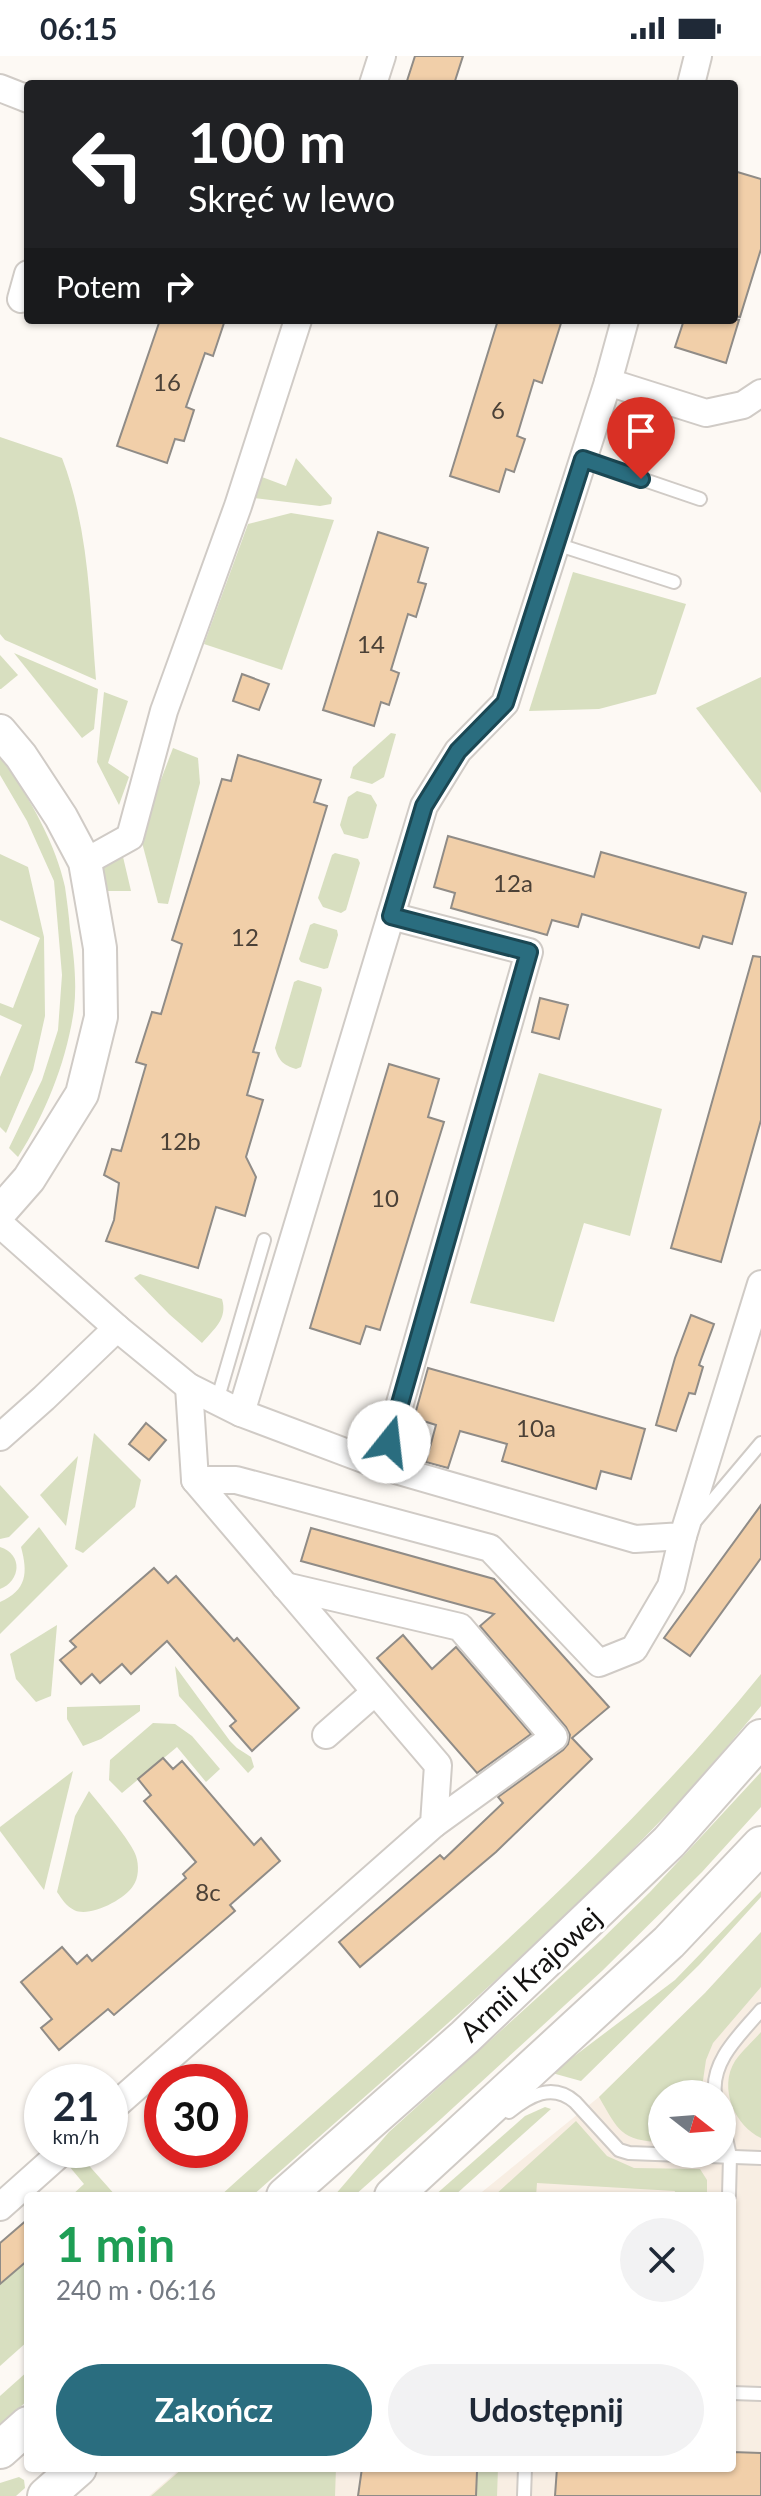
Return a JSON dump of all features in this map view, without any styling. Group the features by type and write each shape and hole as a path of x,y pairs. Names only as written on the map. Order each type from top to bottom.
{"main road":[{"name":"Armii Krajowej","path":"290,2192 465,2037 658,1853 761,1738"},
{"path":"397,2192 669,1942 761,1845"}],"street":[{"path":"374,80 382,56"},
{"path":"692,80 698,56"},
{"path":"0,88 24,97"},
{"path":"85,862 130,837 164,711 238,506 297,324"},
{"path":"229,1407 391,916 424,806 458,751 505,703 624,324"},
{"path":"608,382 706,413 743,405 761,393"},
{"path":"0,731 21,756 61,817 85,862 100,948 101,1017 82,1094 29,1179 0,1212"},
{"path":"382,1466 529,952 391,916"},
{"path":"0,1224 189,1387 229,1407 382,1466 635,1539 683,1536"},
{"path":"195,1480 236,1480 490,1548 599,1663 634,1649 671,1586 683,1536 761,1284"},
{"path":"0,1437 117,1328"},
{"path":"189,1387 195,1480 438,1765 434,1824"},
{"path":"128,2094 434,1824 554,1737 460,1627 285,1586"},
{"path":"326,1735 375,1692"},
{"path":"0,2207 44,2168"}],"lane":[{"path":"583,459 700,499"},
{"path":"556,544 674,582"},
{"path":"229,1407 264,1240"},
{"path":"683,1536 761,1443"},
{"path":"715,2080 725,2053 761,2010"},
{"path":"501,2118 528,2097 549,2091 559,2093 575,2102 619,2150 648,2155"},
{"path":"736,2156 761,2158"},
{"path":"729,2192 730,2168"},
{"path":"736,2393 761,2394"},
{"path":"524,2496 525,2472"}],"shaded area":[{"path":"761,1932 761,2496 149,2496 176,2472 736,2472 736,2192 482,2192 599,2097 705,1993"}],"green space":[{"path":"0,437 62,458 83,539 96,680 5,640 0,634"},
{"path":"296,458 332,498 331,504 320,506 254,498 262,477 286,486"},
{"path":"291,513 334,520 282,670 204,644 248,524"},
{"path":"573,572 686,604 656,694 599,709 529,711"},
{"path":"14,653 98,689 94,729 82,738"},
{"path":"0,655 18,675 1,689 0,689"},
{"path":"761,677 761,793 696,708"},
{"path":"104,692 128,701 108,763 129,777 119,805 97,762"},
{"path":"391,733 396,734 384,777 372,784 350,778 353,767"},
{"path":"173,748 198,758 200,783 168,904 158,903 140,835"},
{"path":"0,757 39,819 55,853 65,887 75,979 71,1028 61,1067 38,1122 18,1157 9,1148 42,1080 58,1030 62,975 54,881 27,821 0,775"},
{"path":"357,791 371,795 377,805 368,838 363,839 344,834 340,825 348,797"},
{"path":"120,844 131,891 107,891 103,865"},
{"path":"335,853 358,859 360,863 346,910 341,913 323,907 318,898"},
{"path":"0,854 28,867 44,937 45,1016 33,1070 6,1133 0,1127 0,1077 22,1025 0,1015 0,1003 13,1008 40,938 0,920"},
{"path":"314,923 337,930 328,968 299,959 310,925"},
{"path":"298,980 322,990 301,1067 296,1069 282,1062 275,1048 294,982"},
{"path":"539,1073 662,1109 630,1236 584,1223 554,1322 470,1303"},
{"path":"140,1274 222,1299 223,1312 219,1323 202,1343 134,1278"},
{"path":"94,1433 141,1480 135,1507 83,1553 75,1549"},
{"path":"78,1456 66,1526 40,1495"},
{"path":"0,1485 29,1517 9,1537 0,1539"},
{"path":"39,1527 68,1566 0,1634 0,1602 20,1586 25,1573 21,1547"},
{"path":"0,1547 13,1555 16,1568 12,1580 0,1589"},
{"path":"57,1625 51,1696 36,1702 16,1679 10,1654"},
{"path":"175,1666 230,1741 251,1757 254,1767 248,1773 179,1696"},
{"path":"761,1674 761,1706 681,1799 619,1863 464,2008 257,2192 225,2192 501,1946 636,1815"},
{"path":"140,1705 140,1711 101,1739 83,1746 67,1719 67,1707"},
{"path":"153,1723 175,1724 192,1736 220,1769 206,1782 177,1747 122,1793 109,1780 110,1760"},
{"path":"73,1771 44,1890 0,1827"},
{"path":"761,1772 761,1807 702,1872 602,1971 359,2192 337,2192 389,2132 650,1892"},
{"path":"89,1791 129,1842 136,1856 138,1871 133,1886 122,1897 97,1910 80,1912 64,1902 57,1892 75,1816"},
{"path":"761,1891 761,1897 699,1965 581,2081 552,2073 675,1980"},
{"path":"761,1932 761,1987 713,2043 703,2080 648,2080 648,2141 629,2136 616,2125 599,2097 705,1993"},
{"path":"761,2032 761,2138 737,2115 736,2080 729,2080 735,2061"},
{"path":"545,2107 551,2109 458,2192 439,2192 525,2116"},
{"path":"576,2121 607,2156 634,2168 700,2169 707,2180 707,2192 537,2183 536,2192 498,2192"},
{"path":"71,2168 91,2168 112,2192 75,2192 84,2184"},
{"path":"24,2263 24,2345 0,2366 0,2283"},
{"path":"24,2375 24,2404 0,2425 0,2396"},
{"path":"178,2472 336,2472 335,2496 151,2496"},
{"path":"477,2472 498,2472 497,2496 476,2496"},
{"path":"19,2477 24,2480 25,2488 16,2496 0,2496 0,2483"}],"building":[{"path":"415,56 463,56 455,80 407,80"},
{"path":"738,172 761,179 761,249 740,317"},
{"path":"159,324 224,324 213,356 205,353 186,407 194,410 184,441 175,439 167,463 117,446"},
{"path":"497,324 561,324 542,383 534,380 517,436 525,439 514,472 506,469 499,492 450,476"},
{"path":"683,324 738,324 726,363 675,347"},
{"path":"378,532 428,548 418,582 426,584 416,617 408,614 391,670 399,673 389,705 381,702 374,726 323,710"},
{"path":"242,674 269,684 259,710 233,701"},
{"path":"238,755 321,780 314,802 327,806 253,1052 259,1053 247,1095 263,1100 246,1157 256,1177 245,1216 216,1207 198,1268 106,1241 114,1220 119,1183 104,1175 112,1149 121,1151 146,1065 136,1062 152,1012 161,1014 182,944 172,940 222,779 231,781"},
{"path":"448,836 594,877 601,852 746,893 732,944 703,936 699,948 582,914 578,927 552,920 547,935 451,908 455,893 434,887"},
{"path":"753,956 761,957 761,1120 721,1262 671,1248"},
{"path":"540,998 568,1005 559,1039 532,1032"},
{"path":"389,1064 439,1079 428,1117 444,1122 380,1330 366,1326 360,1344 310,1328"},
{"path":"691,1315 714,1324 699,1365 703,1367 695,1394 689,1393 676,1431 656,1425"},
{"path":"428,1368 645,1429 631,1479 601,1471 596,1489 502,1461 507,1444 460,1431 448,1468 426,1462 436,1425 414,1418"},
{"path":"146,1423 166,1440 149,1460 129,1444"},
{"path":"761,1505 761,1558 690,1656 664,1638"},
{"path":"311,1528 494,1579 609,1707 572,1738 592,1759 496,1852 360,1967 339,1942 440,1855 444,1859 503,1803 498,1797 563,1750 570,1735 480,1626 494,1614 301,1561"},
{"path":"154,1568 168,1583 176,1576 299,1708 252,1751 230,1726 236,1721 167,1641 131,1674 122,1664 100,1683 92,1674 81,1684 60,1660 76,1647 70,1641"},
{"path":"403,1635 432,1669 456,1647 531,1734 477,1773 377,1658"},
{"path":"163,1758 173,1769 182,1761 254,1845 261,1838 280,1861 230,1905 235,1911 114,2015 108,2009 59,2050 41,2028 52,2019 21,1982 62,1947 77,1964 87,1955 92,1961 186,1878 183,1874 196,1862 144,1801 151,1795 138,1779"},
{"path":"24,2222 24,2263 0,2284 0,2243"},
{"path":"736,2452 761,2453 761,2496 555,2496 557,2472 736,2472"},
{"path":"361,2472 477,2472 476,2496 358,2496"}],"route":[{"path":"389,1442 529,952 391,916 424,806 458,751 505,703 583,459 641,479"}]}
